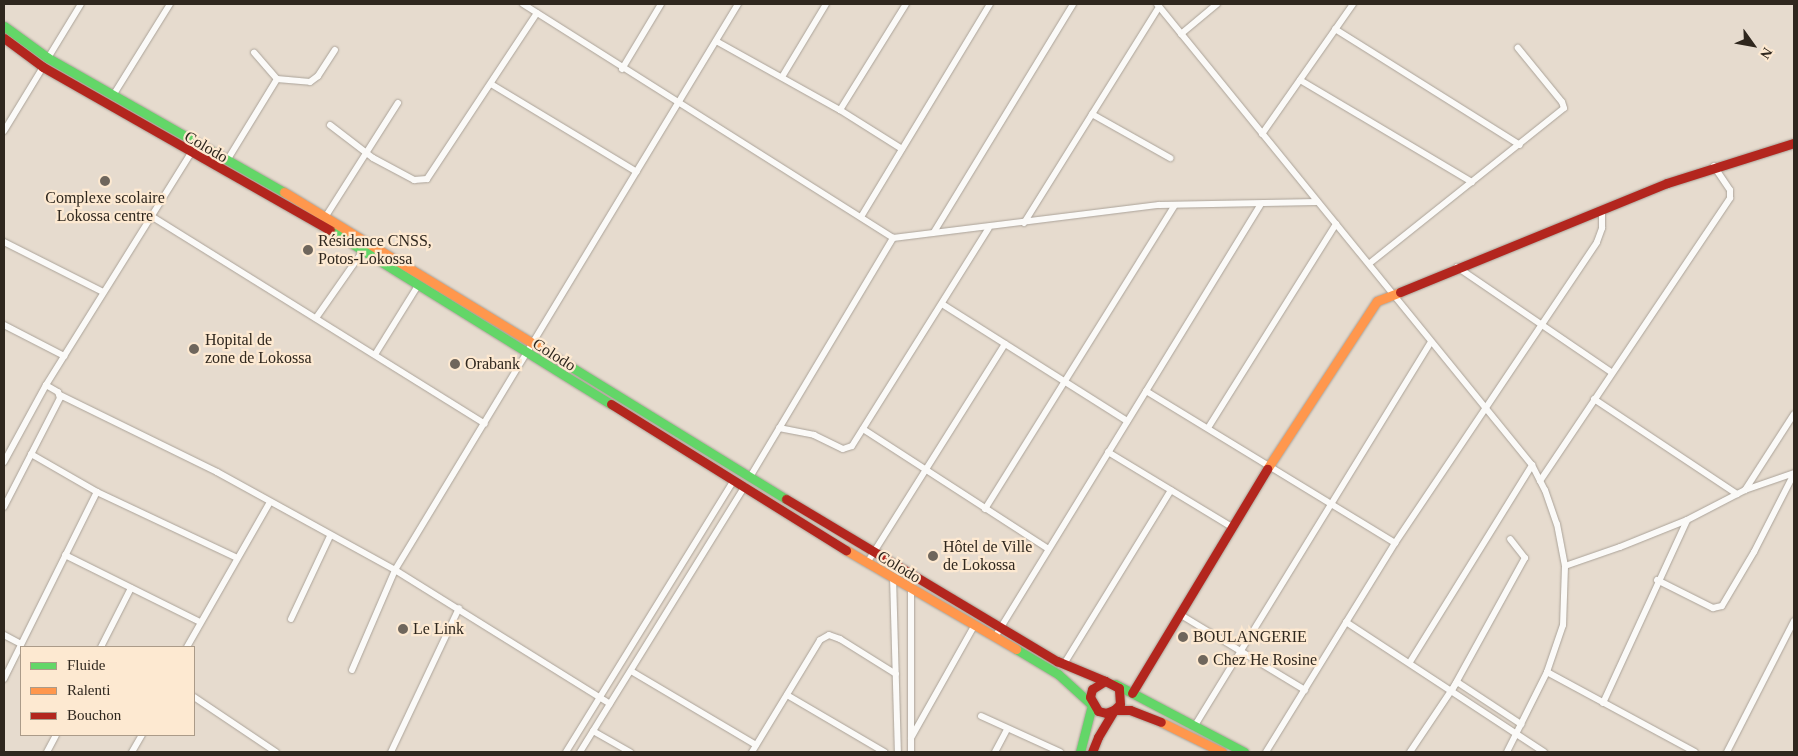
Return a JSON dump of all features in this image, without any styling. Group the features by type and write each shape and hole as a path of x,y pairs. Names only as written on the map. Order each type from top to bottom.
{"main road":[{"name":"Colodo","path":"4,26 48,58 326,216 750,477 1064,664 1132,693 1244,752"},
{"name":"Colodo","path":"4,38 43,67 193,150 419,284 867,563 1058,674 1092,705"},
{"path":"1132,693 1181,615 1270,465 1371,306 1394,293 1457,267 1714,166 1794,143"},
{"path":"1080,752 1092,705 1092,689 1109,682 1122,696 1092,752"},
{"path":"1092,705 1106,713 1114,710 1141,712 1222,752"}],"street":[{"path":"48,58 81,4"},
{"path":"114,94 170,4"},
{"path":"523,4 622,69 893,238 1174,205 1317,202"},
{"path":"622,69 660,4"},
{"path":"352,670 395,570 529,352 738,4"},
{"path":"782,77 826,4"},
{"path":"840,110 906,4"},
{"path":"861,217 990,4"},
{"path":"934,232 1073,4"},
{"path":"1181,34 1217,4"},
{"path":"1262,134 1353,4"},
{"path":"1024,223 1158,5 1317,202 1370,262 1431,342 1532,466 1540,481 1557,524 1565,566 1563,624 1547,672 1506,752"},
{"path":"330,125 366,154 414,180 427,179 537,13"},
{"path":"1335,29 1520,145"},
{"path":"716,41 840,110 902,149"},
{"path":"1370,262 1520,145 1564,108 1562,102 1518,48"},
{"path":"254,53 277,79 310,82 318,76 334,50"},
{"path":"4,131 43,67"},
{"path":"228,159 277,79"},
{"path":"1300,80 1472,182"},
{"path":"491,84 637,172"},
{"path":"326,216 398,103"},
{"path":"1092,114 1170,158"},
{"path":"4,462 46,385 193,150"},
{"path":"1540,481 1611,372 1730,198 1730,190 1714,166"},
{"path":"995,637 1047,548 1146,391 1260,204"},
{"path":"985,509 1174,205"},
{"path":"1266,752 1395,543 1543,326 1601,234 1602,211"},
{"path":"151,216 376,353 485,424"},
{"path":"1208,428 1336,224"},
{"path":"779,428 806,432 848,450 989,228"},
{"path":"750,477 893,238"},
{"path":"4,242 103,292"},
{"path":"316,318 363,251"},
{"path":"1457,267 1611,372"},
{"path":"376,353 419,284"},
{"path":"942,304 1127,420"},
{"path":"4,325 64,356"},
{"path":"1194,727 1334,505 1431,342"},
{"path":"867,563 1005,344"},
{"path":"46,385 60,395 209,468 395,570 459,608 610,704"},
{"path":"1146,391 1395,543"},
{"path":"4,507 7,494 31,454 60,395"},
{"path":"1594,399 1736,494"},
{"path":"1745,490 1794,414"},
{"path":"863,429 1047,548"},
{"path":"1108,452 1232,527"},
{"path":"31,454 97,492 237,558"},
{"path":"1410,662 1532,466"},
{"path":"1565,566 1687,520 1745,490 1794,473"},
{"path":"1657,580 1713,608 1722,606 1754,552 1794,473"},
{"path":"566,752 734,480"},
{"path":"580,752 744,486"},
{"path":"1064,664 1171,490"},
{"path":"4,635 21,644 97,492"},
{"path":"188,646 200,622 270,502"},
{"path":"1603,703 1657,580 1687,520"},
{"path":"291,619 330,536"},
{"path":"1452,690 1525,558 1510,539"},
{"path":"65,555 200,622"},
{"path":"894,577 898,752"},
{"path":"102,646 131,588"},
{"path":"911,588 911,752"},
{"path":"391,752 459,608"},
{"path":"1181,615 1305,690"},
{"path":"1346,622 1517,732 1544,752"},
{"path":"1727,752 1794,622"},
{"path":"910,740 974,626"},
{"path":"752,752 820,640 830,635 896,674"},
{"path":"4,679 20,646"},
{"path":"631,671 756,745"},
{"path":"1547,672 1695,752"},
{"path":"1410,752 1457,682 1521,724"},
{"path":"787,695 884,752"},
{"path":"195,698 276,752"},
{"path":"981,716 1060,752"},
{"path":"995,752 1007,729"},
{"path":"593,731 630,752"},
{"path":"48,752 56,736"},
{"path":"132,752 141,736"}],"traffic: fast":[{"path":"4,26 48,58 284,192"},
{"path":"330,230 611,404"},
{"path":"547,352 786,499"},
{"path":"1016,649 1058,674 1092,705 1080,752"},
{"path":"1115,684 1244,752"}],"traffic: slow":[{"path":"284,192 547,352"},
{"path":"1267,469 1377,301 1400,292"},
{"path":"846,550 1016,649"},
{"path":"1161,722 1222,752"}],"traffic: jam":[{"path":"4,38 43,67 330,230"},
{"path":"1400,292 1667,183 1794,143"},
{"path":"611,404 846,550"},
{"path":"1132,693 1267,469"},
{"path":"786,499 1057,661 1105,681"},
{"path":"1092,752 1098,737 1114,710 1120,704 1119,688 1105,681 1092,689 1090,697 1098,711 1106,713 1114,710 1130,710 1161,722"}],"place":[{"name":"Complexe scolaire Lokossa centre","path":"105,181"},
{"name":"Résidence CNSS, Potos-Lokossa","path":"308,250"},
{"name":"Hopital de zone de Lokossa","path":"194,349"},
{"name":"Orabank","path":"455,364"},
{"name":"Hôtel de Ville de Lokossa","path":"933,556"},
{"name":"Le Link","path":"403,629"},
{"name":"BOULANGERIE","path":"1183,637"},
{"name":"Chez He Rosine","path":"1203,660"}]}
